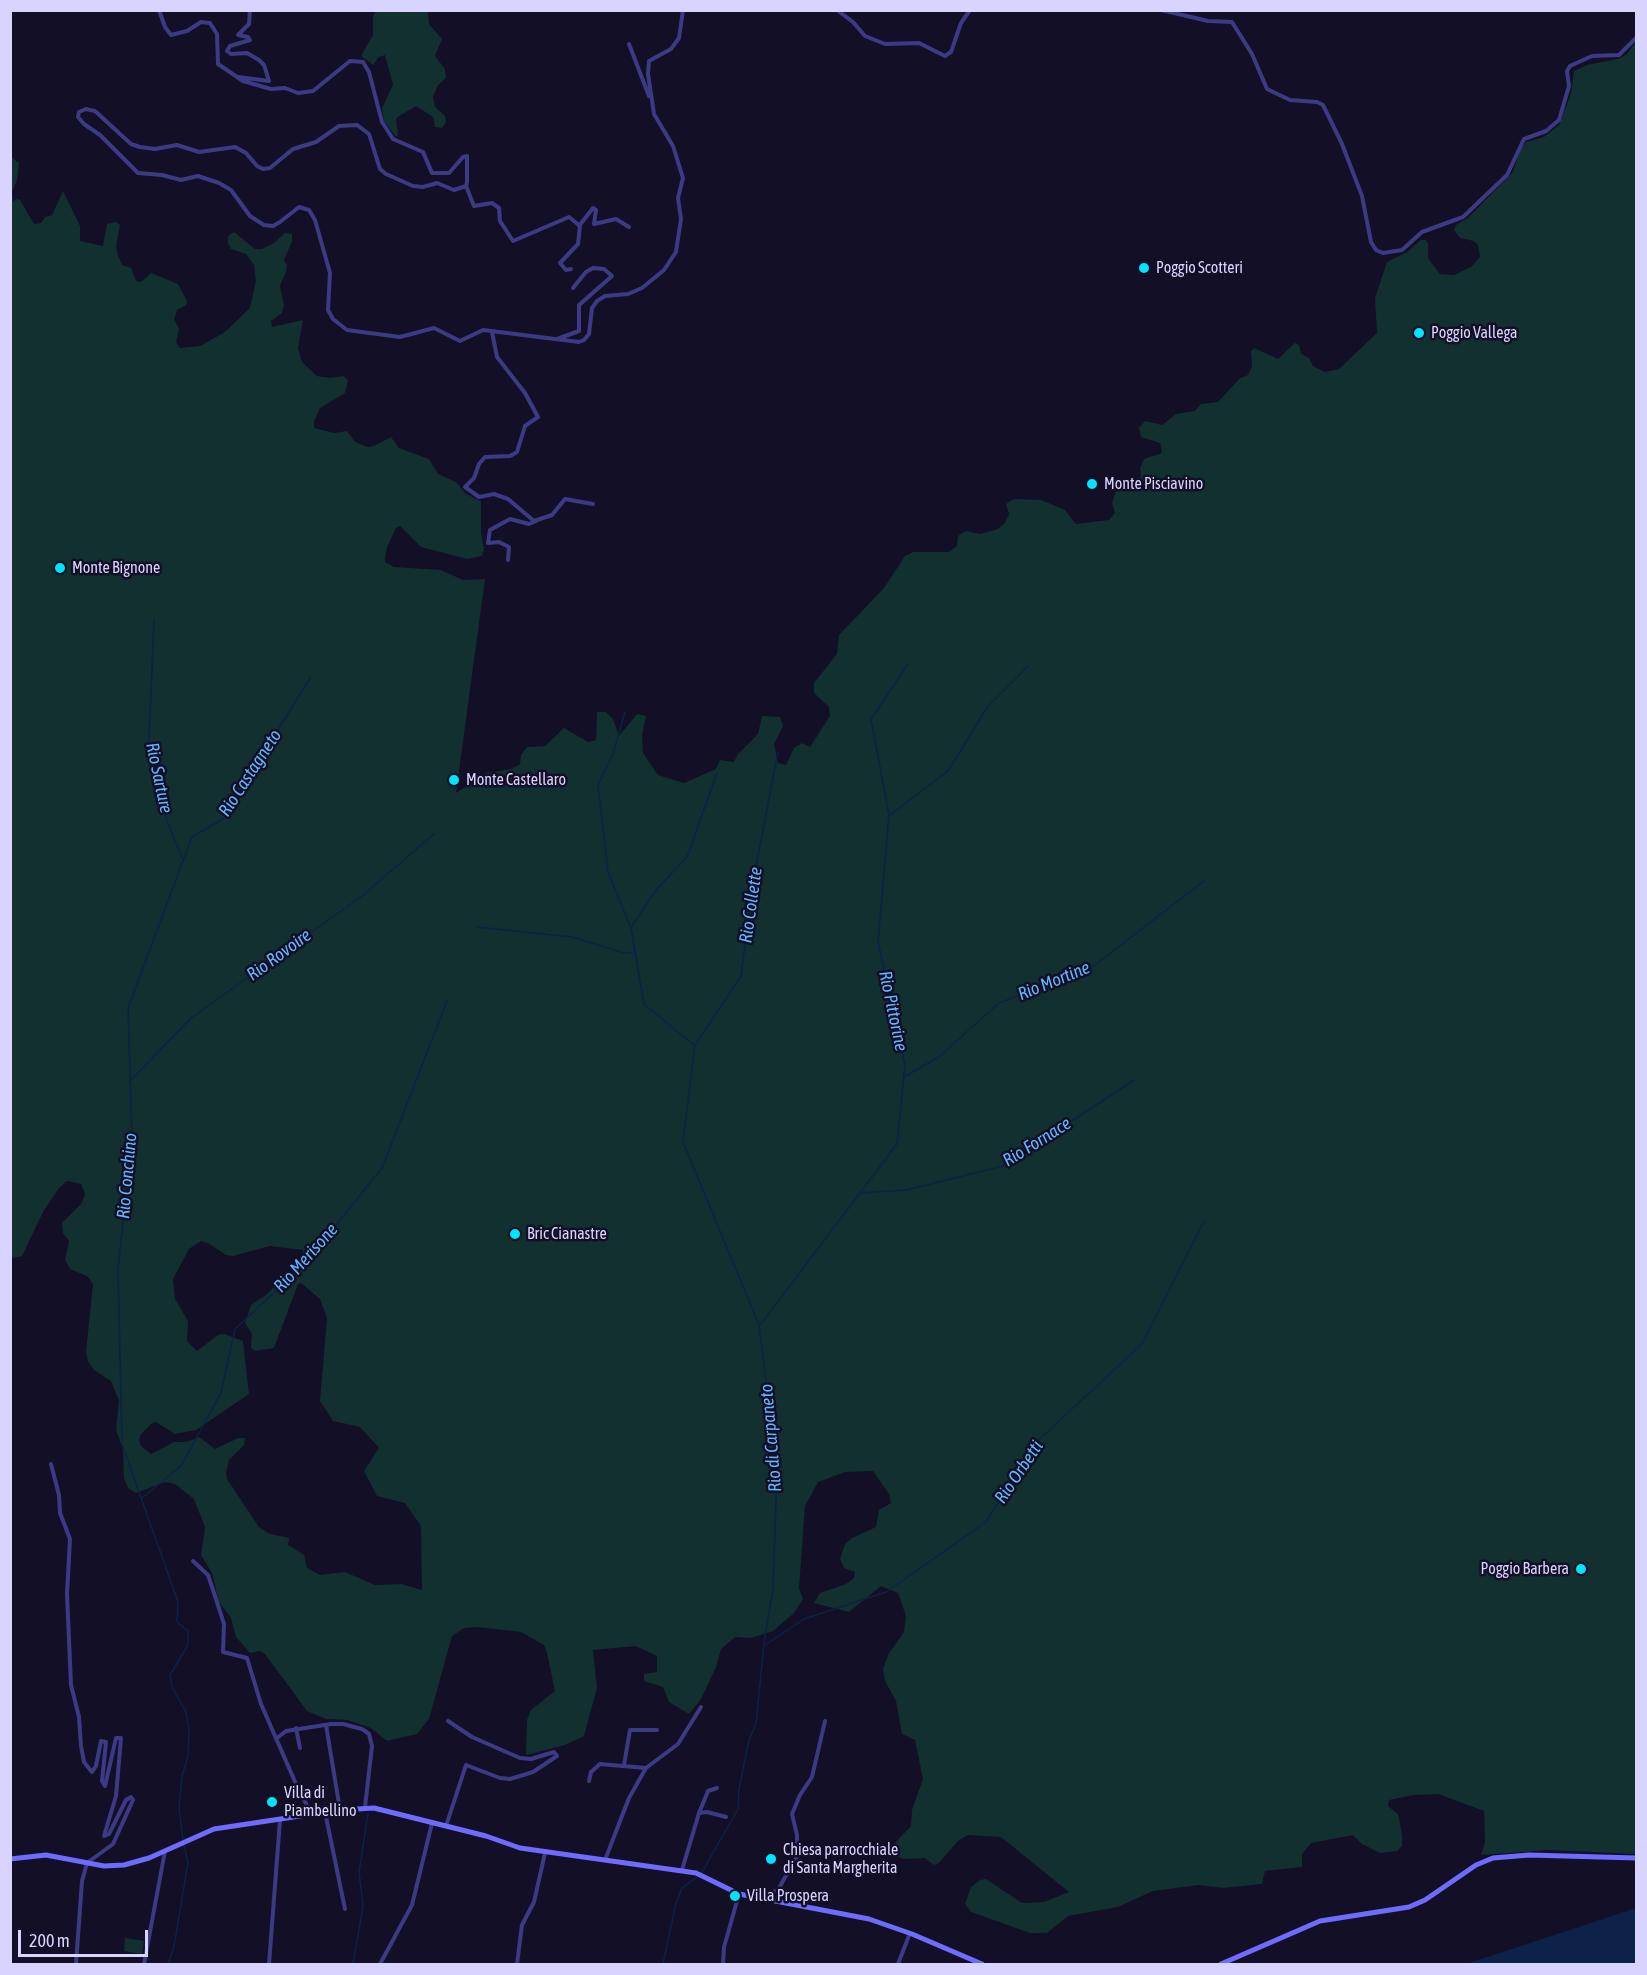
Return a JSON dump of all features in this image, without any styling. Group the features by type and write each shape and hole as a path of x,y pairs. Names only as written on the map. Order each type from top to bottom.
{"main road":[{"path":"10,1859 46,1855 87,1863 124,1865 165,1851 214,1829 364,1807 545,1853 696,1873 739,1893 756,1898 869,1919 910,1933 982,1965"},
{"path":"1221,1965 1320,1921 1418,1903 1476,1865 1493,1858 1529,1855 1636,1858"}],"street":[{"path":"159,10 165,27 171,35 187,31 201,22 210,22 217,34 217,62 237,77 272,89 285,88 298,93 313,92 347,62 361,61 368,67 382,122 393,139 423,152 432,173 449,173 463,157 467,156 469,159 466,186 474,206 492,203 499,208 500,221 513,241 569,217 579,226"},
{"path":"237,77 269,81 264,65 259,60 247,53 231,54 228,51 230,46 250,40 248,37 238,35 249,24 250,10"},
{"path":"650,98 649,61 671,50 679,38 683,10"},
{"path":"837,10 853,22 864,36 885,44 919,43 945,56 951,52 961,23 970,10"},
{"path":"1161,10 1208,21 1232,22 1252,54 1267,89 1290,100 1317,102 1323,105 1342,144 1362,196 1371,242 1376,250 1383,253 1404,249 1422,232 1463,217 1507,175 1524,139 1546,131 1559,120 1569,86 1570,66 1592,56 1619,55 1636,38"},
{"path":"466,186 455,190 437,183 423,187 381,171 369,134 357,125 339,126 316,142 292,149 270,168 263,169 239,148 198,152 177,145 147,149 131,144 95,111 84,109 78,116 138,173 162,175 181,180 198,176 219,183 231,190 250,216 264,225 273,226 298,207 309,210 315,220 330,273 328,310 342,328 400,337 427,328 438,328 460,341 481,330 584,340 589,334 592,308 597,301 605,297 628,294 642,288 658,276 674,255 681,219 678,198 683,178 673,146 654,114 629,44"},
{"path":"571,269 566,270 561,262 577,246 579,226 593,208 596,210 594,224 616,219 628,227"},
{"path":"556,339 569,333 579,332 579,305 612,276 604,269 590,269 573,288"},
{"path":"492,332 497,357 525,393 531,408 538,417 525,426 517,452 510,456 488,456 480,461 474,478 465,485 471,493 481,497 494,494 505,497 536,521"},
{"path":"508,560 509,548 499,542 488,543 490,530 510,519 532,524 552,515 566,499 593,504"},
{"path":"51,1464 59,1495 60,1513 70,1539 67,1594 71,1685 79,1717 81,1746 84,1762 92,1772 96,1766 101,1741 106,1742 102,1781 105,1786 116,1738 121,1738 116,1796 104,1836 109,1834 126,1800 130,1797 133,1800 112,1844 87,1863 82,1881 76,1965"},
{"path":"193,1561 208,1575 216,1599 224,1624 223,1652 247,1658 261,1704 312,1815"},
{"path":"605,1861 629,1798 646,1768 678,1743 701,1707"},
{"path":"446,1826 466,1765 500,1778 510,1779 533,1772 556,1756 554,1752 531,1759 520,1758 472,1737 448,1721"},
{"path":"756,1898 778,1890 797,1856 797,1835 792,1814 800,1795 812,1777 825,1721"},
{"path":"276,1739 286,1731 296,1728 343,1724 362,1729 369,1734 372,1746 364,1807"},
{"path":"326,1725 340,1810"},
{"path":"296,1728 300,1748"},
{"path":"624,1765 630,1730 657,1730"},
{"path":"589,1781 591,1772 600,1764 646,1768"},
{"path":"682,1870 708,1791 717,1788"},
{"path":"325,1812 345,1909"},
{"path":"699,1813 707,1812 726,1817"},
{"path":"269,1965 280,1820"},
{"path":"380,1965 412,1905 432,1823"},
{"path":"144,1965 165,1851"},
{"path":"517,1965 522,1925 534,1902 545,1853"},
{"path":"723,1965 724,1947 739,1893"},
{"path":"898,1965 910,1933"}],"green space":[{"path":"376,11 428,11 429,24 442,39 435,56 445,69 446,78 438,85 433,97 435,107 445,116 446,122 442,128 435,127 433,117 416,106 396,118 398,135 396,137 384,121 382,108 393,85 385,55 379,57 373,65 361,56 373,35 373,16"},
{"path":"1636,42 1636,1854 1549,1850 1481,1855 1485,1842 1484,1811 1438,1794 1414,1795 1389,1800 1388,1806 1398,1814 1402,1835 1402,1846 1397,1851 1380,1853 1362,1844 1353,1835 1311,1843 1302,1854 1302,1867 1265,1871 1262,1884 1223,1888 1198,1885 1153,1891 1118,1907 1068,1916 1047,1933 1030,1933 971,1912 965,1904 971,1887 980,1880 986,1879 1022,1903 1044,1902 1069,1892 1001,1837 968,1835 958,1841 939,1863 934,1865 925,1858 903,1859 893,1854 895,1843 911,1826 912,1810 923,1779 915,1740 902,1734 896,1701 885,1681 883,1669 889,1653 904,1632 906,1616 898,1593 881,1586 849,1612 814,1603 820,1593 846,1584 854,1578 855,1572 844,1568 840,1559 845,1544 852,1538 876,1527 879,1510 891,1503 889,1494 873,1471 845,1472 818,1482 805,1506 799,1588 803,1599 794,1613 773,1631 751,1638 735,1637 721,1649 716,1667 701,1699 689,1714 669,1702 663,1687 644,1681 644,1674 657,1672 657,1656 636,1646 593,1650 597,1688 584,1736 565,1745 526,1755 527,1720 531,1710 555,1691 544,1645 521,1632 477,1627 464,1628 452,1636 429,1719 417,1734 387,1741 371,1728 348,1720 326,1719 307,1711 265,1654 260,1651 250,1653 236,1637 231,1618 219,1602 212,1573 201,1555 205,1527 194,1499 175,1484 165,1482 136,1493 128,1488 124,1478 123,1449 116,1430 119,1401 111,1381 94,1370 88,1361 86,1352 93,1284 87,1276 70,1269 65,1260 69,1241 63,1233 62,1223 82,1203 85,1194 81,1184 67,1181 59,1188 43,1212 22,1256 13,1258 11,1255 10,156 19,163 17,180 12,192 13,202 16,199 20,200 34,224 41,223 45,217 52,215 63,191 80,226 80,241 103,246 107,224 116,222 120,225 116,246 118,255 122,265 131,268 136,281 141,282 151,273 178,284 187,301 186,305 177,310 174,319 179,329 176,342 180,348 200,346 225,332 250,308 256,281 254,265 246,254 231,249 228,236 234,232 255,249 262,249 274,243 285,233 292,234 292,241 284,260 287,265 286,272 280,286 284,306 282,313 271,321 272,327 303,320 298,348 302,362 317,376 330,378 343,376 348,380 345,393 320,408 314,421 314,428 334,433 347,431 355,442 367,447 391,437 399,448 429,459 438,474 456,482 466,494 481,501 481,533 484,550 482,556 467,559 421,547 400,526 396,528 387,547 385,558 385,562 394,567 441,570 463,580 485,579 456,793 486,773 512,769 520,764 521,755 527,747 545,746 564,728 588,742 596,740 597,712 606,712 613,719 619,736 637,714 646,716 642,735 643,753 658,775 684,783 716,769 720,760 734,762 738,754 758,734 762,716 780,717 783,726 774,744 778,763 786,765 794,748 802,743 810,747 830,716 829,707 814,693 814,683 837,654 839,635 884,588 905,556 913,552 949,552 957,546 958,536 966,531 980,534 998,529 1005,523 1009,514 1006,504 1014,499 1041,500 1065,510 1076,524 1109,520 1115,513 1112,503 1117,488 1124,482 1141,477 1140,468 1144,459 1162,453 1160,443 1141,437 1139,428 1145,421 1162,425 1176,414 1195,411 1201,404 1218,402 1239,379 1248,375 1252,366 1251,351 1254,348 1278,359 1295,343 1299,345 1301,354 1309,358 1313,366 1325,372 1339,369 1377,333 1375,298 1387,262 1407,252 1421,240 1426,240 1428,258 1440,274 1454,275 1471,267 1480,257 1478,245 1474,241 1460,238 1454,230 1456,225 1468,218 1513,172 1520,150 1526,142 1544,137 1559,125 1571,94 1574,71 1587,65 1626,55","holes":["201,1241 226,1255 233,1256 270,1246 303,1250 301,1261 267,1294 251,1305 245,1323 252,1334 251,1348 255,1351 274,1348 298,1284 301,1283 320,1299 327,1318 320,1401 333,1421 360,1427 379,1448 364,1471 377,1496 405,1503 421,1526 422,1590 401,1584 375,1585 345,1572 320,1575 307,1568 304,1555 288,1545 289,1538 270,1534 259,1527 227,1479 226,1473 229,1460 244,1445 245,1438 238,1438 215,1449 199,1437 187,1442 174,1442 151,1454 141,1446 139,1440 141,1434 151,1424 156,1422 175,1434 196,1430 249,1394 243,1341 224,1334 218,1335 197,1351 187,1341 188,1321 175,1299 173,1279 189,1249"]},
{"path":"125,1938 144,1941 142,1954 124,1951"}],"water":[{"path":"1636,1908 1636,1964 1466,1964 1621,1913"}],"waterway":[{"name":"Rio Sarture","path":"154,620 149,741 167,821 183,860"},
{"name":"Rio Pittorine","path":"761,1324 897,1144 905,1065 878,942 889,815 871,719 908,664"},
{"path":"890,815 948,771 988,706 1028,666"},
{"name":"Rio Conchino","path":"183,1840 179,1808 182,1776 188,1756 189,1729 186,1712 172,1687 170,1675 188,1645 188,1631 177,1622 178,1602 122,1444 118,1269 132,1137 128,1008 192,837 223,819 310,678"},
{"name":"Rio di Carpaneto","path":"625,712 613,754 598,785 608,872 631,928"},
{"name":"Rio di Carpaneto","path":"701,1874 738,1809 739,1789 749,1740 756,1724 764,1643 773,1589 777,1471 759,1325 683,1142 695,1045 741,976 753,882 778,752"},
{"name":"Rio di Carpaneto","path":"694,1045 644,1004 631,928 656,890 687,857 717,773"},
{"name":"Rio Rovoire","path":"129,1082 191,1018 362,896 434,834"},
{"name":"Rio Mortine","path":"904,1077 939,1057 999,1003 1091,968 1204,881"},
{"path":"477,927 572,937 624,953 635,952"},
{"name":"Rio Merisone","path":"142,1498 181,1466 221,1393 235,1329 305,1264 382,1168 447,1001"},
{"name":"Rio Fornace","path":"860,1193 906,1190 1003,1166 1134,1080"},
{"name":"Rio Orbetti","path":"765,1645 804,1619 886,1592 986,1522 1032,1446 1142,1344 1204,1221"},
{"path":"353,1964 363,1906 359,1872 368,1814"},
{"path":"168,1964 174,1947 188,1863 184,1845"},
{"name":"Rio di Carpaneto","path":"663,1964 676,1903 682,1888 697,1877"}],"place":[{"name":"Poggio Scotteri","path":"1144,268"},
{"name":"Poggio Vallega","path":"1419,333"},
{"name":"Monte Pisciavino","path":"1092,484"},
{"name":"Monte Bignone","path":"60,568"},
{"name":"Monte Castellaro","path":"454,780"},
{"name":"Bric Cianastre","path":"515,1234"},
{"name":"Poggio Barbera","path":"1581,1569"},
{"name":"Villa di Piambellino","path":"272,1802"},
{"name":"Chiesa parrocchiale di Santa Margherita","path":"771,1859"},
{"name":"Villa Prospera","path":"735,1896"}],"water label":[{"name":"Rio Castagneto","path":"250,773"},
{"name":"Rio Collette","path":"751,905"}]}
